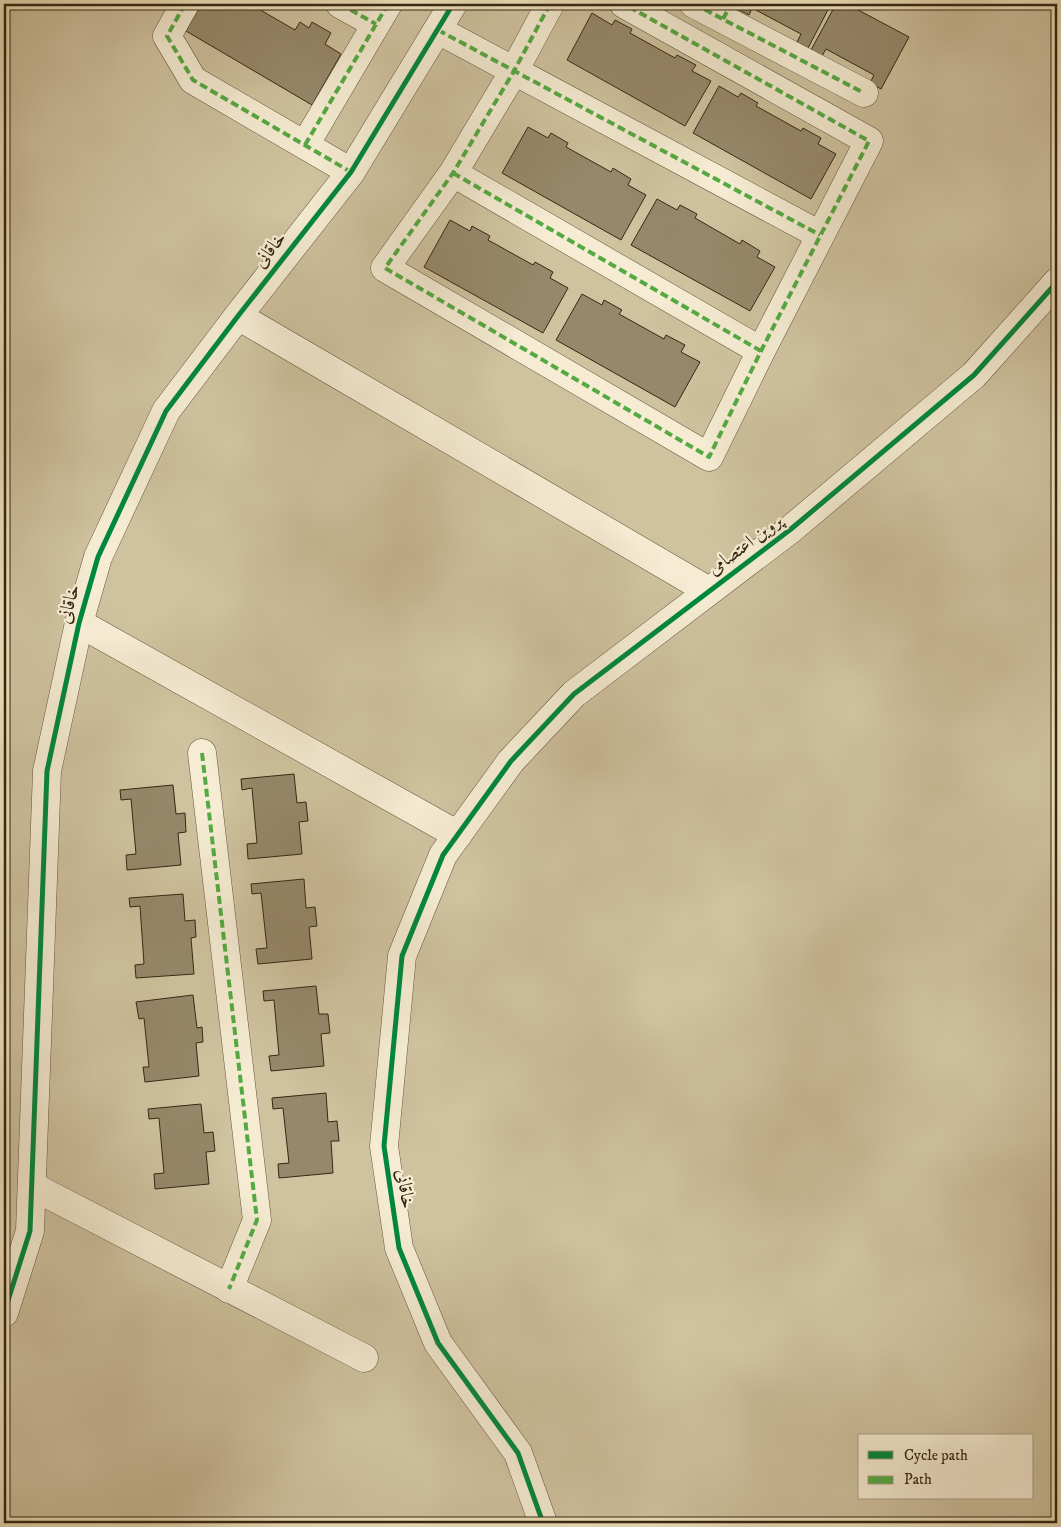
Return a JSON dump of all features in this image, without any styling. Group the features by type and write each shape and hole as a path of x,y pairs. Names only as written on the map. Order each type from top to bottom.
{"street":[{"path":"185,4 167,36 193,80 351,172"},
{"path":"305,145 382,14 340,4"},
{"name":"خاقانی","path":"4,1313 30,1230 47,771 79,623 98,557 166,411 351,172 453,4"},
{"path":"550,4 514,70 453,173 385,268 709,457 869,141 624,4"},
{"path":"694,4 727,11 864,93"},
{"path":"438,30 820,235"},
{"path":"453,173 761,351"},
{"name":"پروین اعتصامی","path":"458,835 511,761 574,694 791,529 974,375 1057,282"},
{"path":"238,316 709,592"},
{"path":"79,623 458,835"},
{"path":"202,753 257,1220 228,1289"},
{"name":"خاقانی","path":"458,835 443,855 402,956 384,1146 399,1248 438,1343 518,1452 543,1523"},
{"path":"32,1186 364,1358"}],"shaded area":[{"path":"4,4 1057,4 1057,1523 4,1523"}],"building":[{"path":"201,4 260,4 257,8 295,30 300,22 309,28 312,22 331,33 325,44 341,54 312,105 186,31"},
{"path":"740,4 831,4 808,48 797,42 801,34 752,8 749,15 737,9"},
{"path":"836,4 847,4 909,37 881,89 870,83 874,75 826,49 822,56 811,50"},
{"path":"592,13 612,25 615,20 632,29 630,33 675,58 677,55 696,65 692,71 711,81 685,126 567,60"},
{"path":"719,86 738,97 741,93 758,103 756,106 801,131 803,128 821,138 818,144 836,154 811,199 693,133"},
{"path":"528,127 548,138 551,133 568,143 566,147 611,172 613,168 631,179 628,185 646,195 621,240 502,173"},
{"path":"657,199 677,210 680,205 697,214 695,218 740,244 742,240 760,251 757,257 775,267 750,311 631,245"},
{"path":"450,220 470,231 472,226 490,236 488,240 533,265 535,262 553,272 550,278 568,288 543,333 424,267"},
{"path":"582,294 602,305 604,300 622,310 619,314 664,339 666,335 685,345 681,352 700,362 675,407 556,340"},
{"path":"294,774 297,803 306,802 308,821 299,822 302,854 248,859 247,844 257,843 252,788 242,790 241,779"},
{"path":"173,785 176,814 185,813 186,832 178,833 181,865 127,870 126,855 136,854 131,799 121,800 120,790"},
{"path":"304,879 306,908 315,907 317,926 309,927 312,959 258,964 256,949 267,948 261,893 252,894 251,884"},
{"path":"183,894 185,921 195,920 196,937 191,938 194,974 136,978 135,965 144,964 140,906 130,907 129,898"},
{"path":"316,986 319,1014 328,1014 330,1033 321,1034 324,1066 271,1071 269,1056 279,1055 274,1000 264,1001 263,991"},
{"path":"193,995 197,1028 202,1027 203,1042 196,1043 199,1076 145,1082 143,1067 149,1067 144,1018 139,1019 136,1002"},
{"path":"326,1093 328,1122 337,1121 339,1141 331,1141 333,1173 279,1178 278,1164 289,1163 283,1108 273,1109 272,1098"},
{"path":"201,1104 204,1133 213,1132 215,1151 206,1152 209,1184 155,1189 154,1174 164,1173 159,1118 149,1119 148,1109"}],"marked path":[{"path":"185,4 167,36 193,80 351,172"},
{"path":"340,4 376,24"},
{"path":"305,145 388,4"},
{"path":"550,4 514,71 453,173 385,268 709,457 869,141 624,4"},
{"path":"694,4 864,93"},
{"path":"723,19 731,4"},
{"path":"438,30 820,235"},
{"path":"453,173 761,351"},
{"path":"202,753 257,1220 229,1289"}],"cycle path":[{"path":"4,1313 30,1231 47,771 79,623 98,557 166,411 351,172 453,4"},
{"path":"543,1523 518,1453 438,1343 399,1248 384,1146 402,956 443,855 511,761 574,694 791,529 974,375 1057,282"}]}
